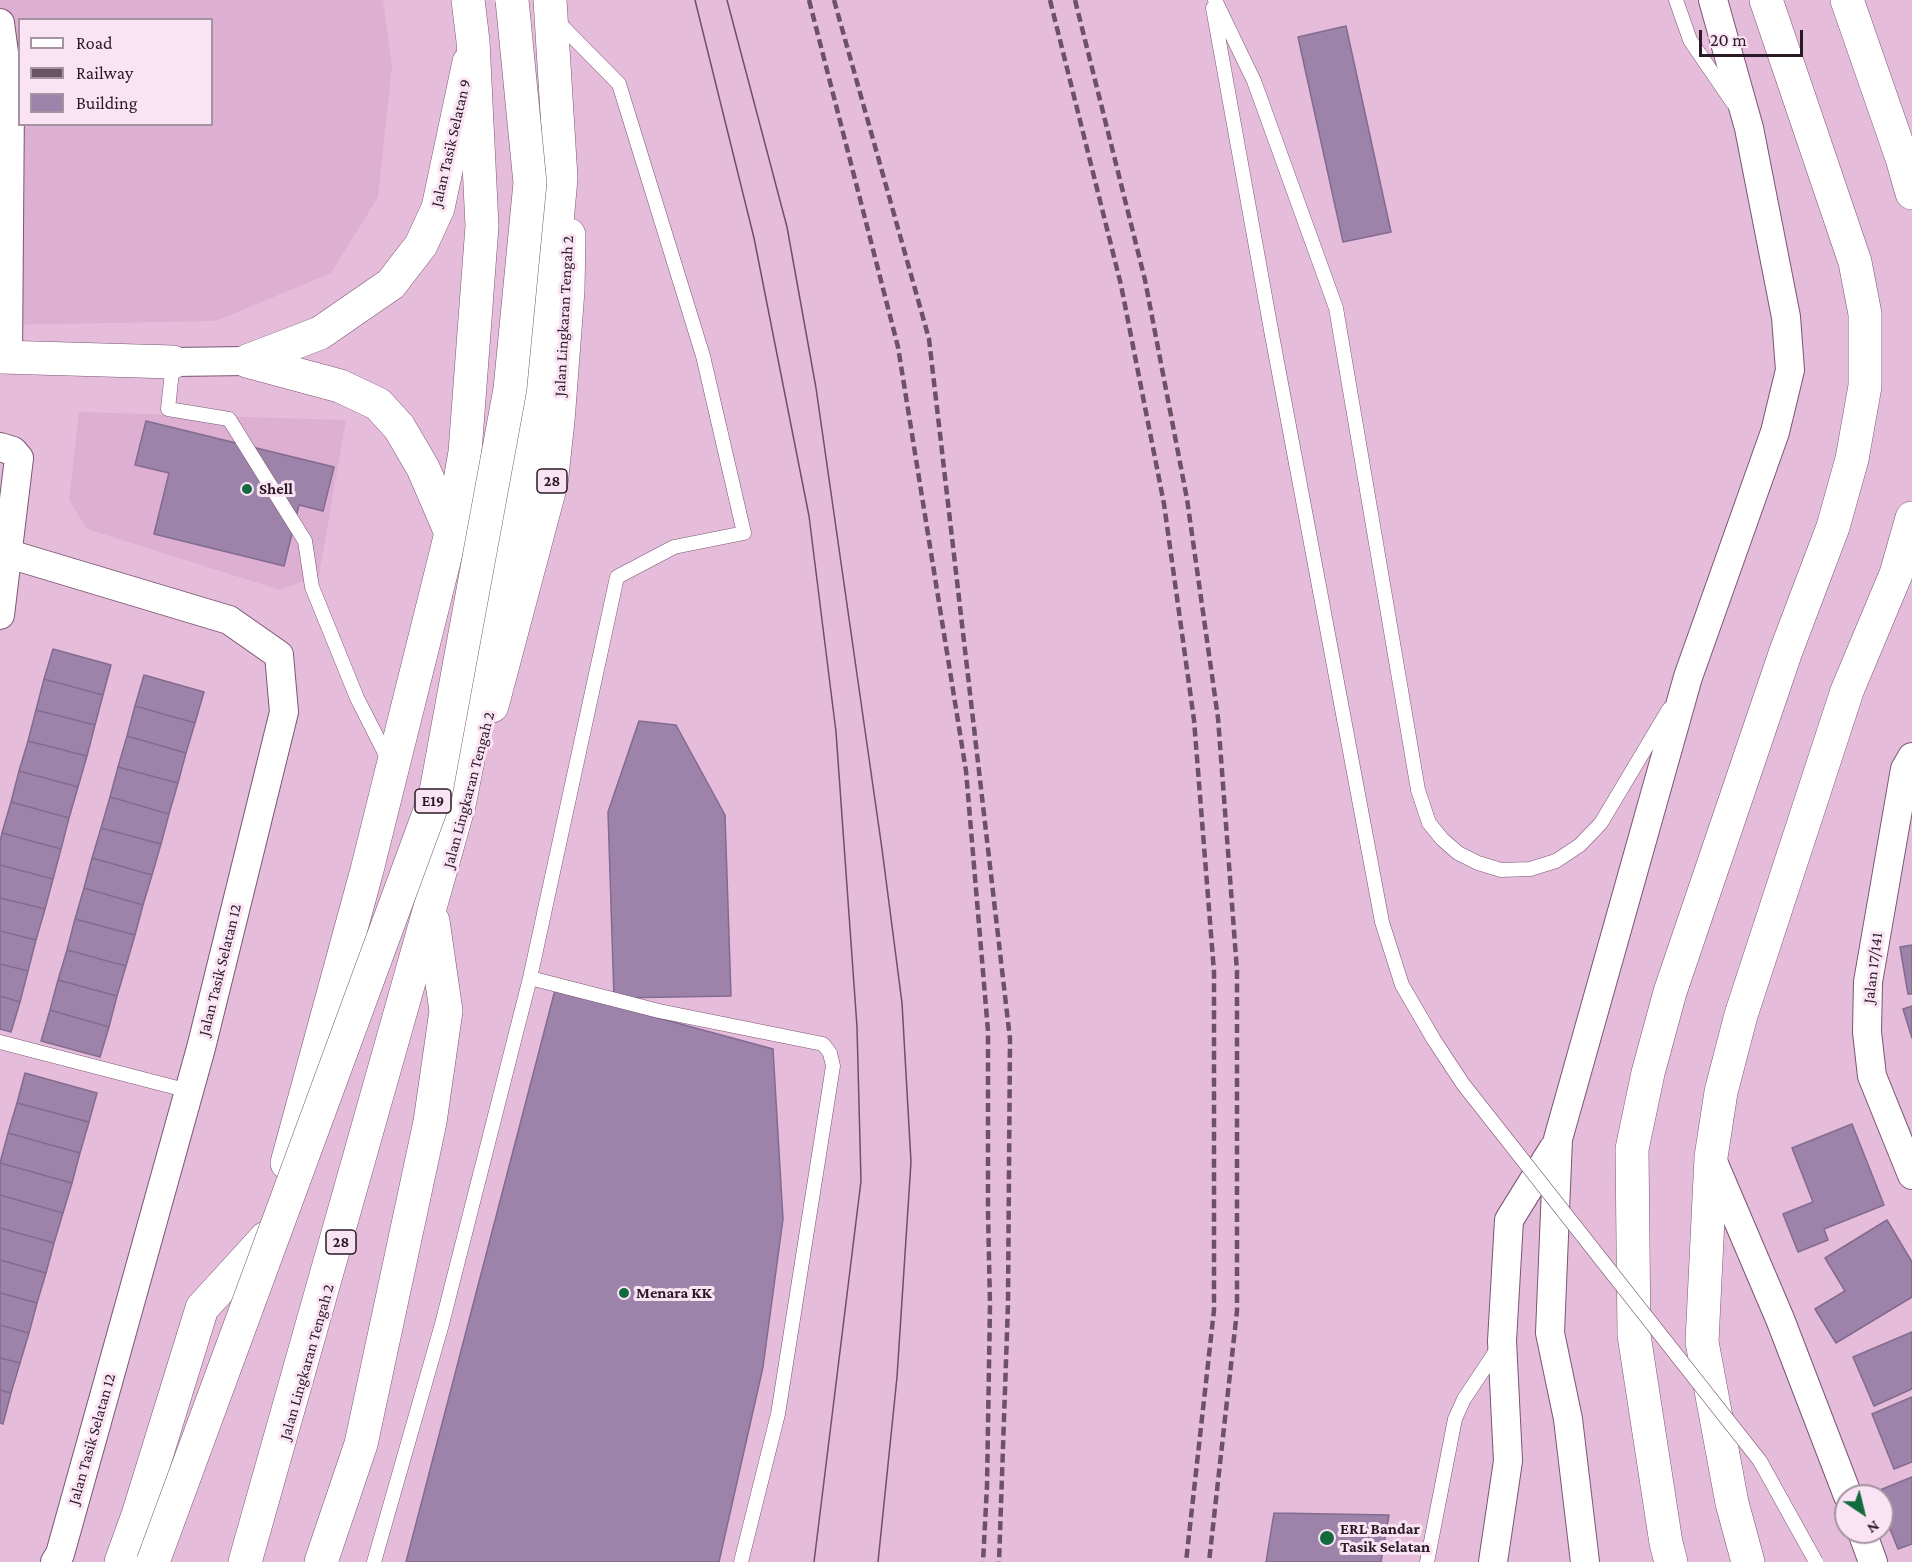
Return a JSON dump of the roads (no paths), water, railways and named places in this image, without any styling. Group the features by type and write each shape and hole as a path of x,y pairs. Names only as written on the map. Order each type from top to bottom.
{"main road":[{"path":"163,1562 266,1238 367,870 451,533 465,452 482,226 473,42 468,0"},
{"name":"E19","path":"153,1562 435,796 510,389 530,183 512,0"},
{"path":"1671,1562 1666,1543 1634,1335 1632,1149 1648,1073 1670,992 1786,651 1833,527 1852,459 1865,386 1865,314 1855,261 1766,0"},
{"path":"1847,0 1912,193"},
{"name":"E19","path":"246,1562 459,805 540,400 561,178 557,9"},
{"name":"Jalan Lingkaran Tengah 2","path":"246,1562 311,1349 433,921 525,588 551,484 568,290 568,92 557,9"},
{"name":"Jalan Tasik Selatan 9","path":"248,361 320,333 391,284 421,245 438,208 473,42"},
{"name":"Jalan Tasik Selatan 9","path":"4,357 173,362"},
{"name":"Jalan Tasik Selatan 9","path":"248,361 340,386 378,404 399,427 423,468 451,533"},
{"path":"1748,1562 1732,1503 1702,1342 1711,1157 1720,1092 1741,1015 1847,691 1896,573 1912,518"},
{"path":"321,1562 361,1444 430,1122 446,1011 433,921"},
{"path":"121,1562 138,1515 202,1308 266,1238"}],"street":[{"path":"1585,1562 1568,1419 1550,1333 1558,1139 1688,676 1775,432 1790,370 1786,318 1749,128 1713,0"},
{"path":"0,23 5,98 4,357"},
{"name":"Jalan Tasik Selatan 9","path":"173,362 248,361"},
{"path":"0,615 19,459 7,449"},
{"name":"Jalan Tasik Selatan 12","path":"9,554 229,620 279,655 284,712 189,1091 60,1554 55,1562"},
{"name":"Jalan 17/141","path":"1912,757 1905,769 1868,982 1867,1032 1872,1076 1912,1175"},
{"path":"1493,1562 1508,1461 1502,1341 1509,1220 1558,1139"},
{"path":"1711,1157 1780,1319 1843,1484"},
{"path":"1867,1544 1874,1562"}],"lane":[{"path":"1213,0 1271,330 1382,922 1402,985 1463,1084 1760,1461 1816,1562"},
{"path":"1213,0 1254,81 1336,308 1418,790 1429,823 1458,853 1478,863 1501,870 1530,869 1556,861 1580,845 1601,823 1688,676"},
{"path":"1676,0 1690,40 1749,128"},
{"path":"374,1562 442,1324 530,978 617,577 674,546 744,533 703,356 619,84 557,9"},
{"path":"173,362 168,409 229,419 306,541 312,587 357,698 392,768"},
{"path":"530,978 659,1011 823,1044 830,1053 833,1066 778,1414 741,1562"},
{"path":"0,1042 189,1091"},
{"path":"1427,1562 1455,1419 1464,1399 1502,1341"}],"tram line":[{"path":"695,0 754,238 809,516 836,732 857,1027 861,1181 814,1562"},
{"path":"727,0 787,227 816,388 902,1003 911,1162 897,1377 878,1562"}],"railway":[{"path":"809,0 898,347 966,771 988,1031 990,1305 987,1486 983,1562"},
{"path":"834,0 929,339 1010,1039 1008,1304 999,1562"},
{"path":"1050,0 1121,285 1164,504 1194,720 1214,972 1214,1310 1186,1562"},
{"path":"1075,0 1145,280 1187,499 1218,718 1237,971 1237,1311 1209,1562"}],"place":[{"name":"Shell","path":"247,489"},
{"name":"Menara KK","path":"624,1293"},
{"name":"ERL Bandar Tasik Selatan","path":"1327,1538"}]}
